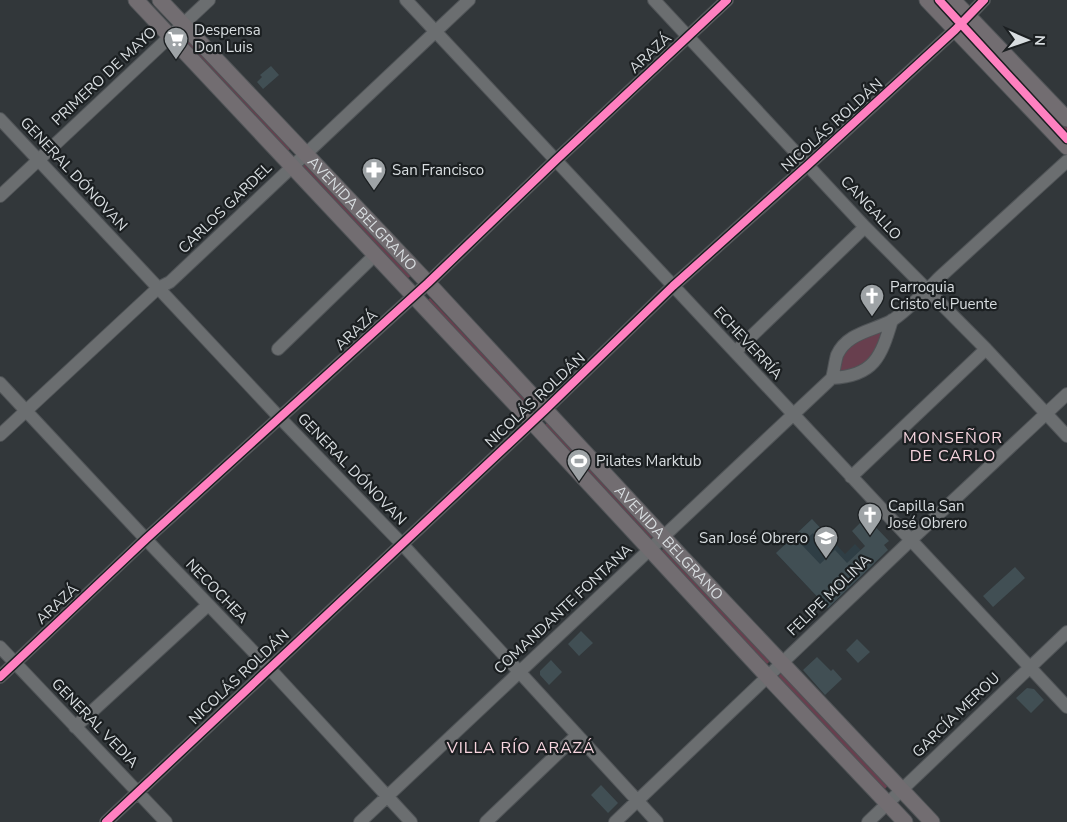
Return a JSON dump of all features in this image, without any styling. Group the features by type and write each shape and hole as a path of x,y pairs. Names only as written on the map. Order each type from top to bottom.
{"main road":[{"name":"AVENIDA BELGRANO","path":"136,0 905,822"},
{"name":"AVENIDA BELGRANO","path":"160,0 428,283 664,538 932,822"},
{"path":"927,0 1067,147"},
{"path":"953,0 1067,119"}],"street":[{"name":"PRIMERO DE MAYO","path":"0,196 209,0"},
{"name":"ECHEVERRÍA","path":"406,0 1067,707"},
{"name":"CARLOS GARDEL","path":"0,435 158,288 170,282 470,0"},
{"name":"CANGALLO","path":"654,0 865,227 986,349 1067,436"},
{"name":"ARAZÁ","path":"0,677 146,540 428,283 727,0"},
{"name":"NICOLÁS ROLDÁN","path":"106,822 546,409 673,286 955,30 984,0"},
{"name":"GENERAL DÓNOVAN","path":"0,119 280,418 402,544 576,736 657,822"},
{"path":"892,320 884,346 875,363 850,377 832,378 838,355 847,341 892,320 1067,161"},
{"path":"735,352 865,227"},
{"path":"278,349 376,255"},
{"path":"852,477 986,349"},
{"name":"COMANDANTE FONTANA","path":"360,822 832,378"},
{"name":"NECOCHEA","path":"0,384 411,822"},
{"name":"FELIPE MOLINA","path":"615,822 767,676 1067,394"},
{"path":"75,727 208,605"},
{"name":"GARCÍA MEROU","path":"868,822 1067,632"},
{"name":"GENERAL VEDIA","path":"0,647 166,822"},
{"path":"486,822 576,736"}],"shaded area":[{"path":"972,25 1067,128 1067,141 965,31"},
{"path":"185,35 291,148 286,153 180,40"},
{"path":"306,162 412,275 407,279 301,166"},
{"path":"430,298 530,404 524,409 425,303"},
{"path":"880,332 878,347 870,360 863,365 841,373 843,356 851,344 864,336"},
{"path":"548,422 655,535 650,539 544,426"},
{"name":"San José Obrero","path":"812,519 845,554 855,544 874,564 828,608 776,553"},
{"path":"666,546 772,659 766,665 660,552"},
{"path":"783,672 890,783 885,789 776,678"}],"building":[{"path":"271,66 279,75 263,89 257,82 262,77 260,75"},
{"name":"San José Obrero","path":"866,517 889,541 884,545 888,550 828,608 776,553 812,519 824,532 817,538 813,533 801,544 820,564 835,550 847,563 865,546 852,531"},
{"path":"1015,567 1025,578 993,607 983,596"},
{"path":"581,631 593,643 579,656 568,644"},
{"path":"857,639 870,652 858,663 846,650"},
{"path":"817,657 831,671 833,669 842,679 825,695 803,670"},
{"path":"551,660 562,672 549,685 540,675 540,671"},
{"path":"1027,688 1034,689 1044,700 1031,713 1016,698"},
{"path":"601,785 618,803 608,813 591,795"}],"cycle path":[{"path":"0,677 146,539 428,283 727,0"},
{"path":"939,0 1067,139"},
{"path":"106,822 546,409 673,286 955,30 984,0"}],"place":[{"name":"Despensa Don Luis","path":"176,60"},
{"name":"San Francisco","path":"374,191"},
{"name":"Parroquia Cristo el Puente","path":"872,317"},
{"name":"Pilates Marktub","path":"579,482"},
{"name":"Capilla San José Obrero","path":"870,536"},
{"name":"San José Obrero","path":"826,559"}],"district":[{"name":"MONSEÑOR DE CARLO","path":"953,447"},
{"name":"VILLA RÍO ARAZÁ","path":"521,748"}]}
